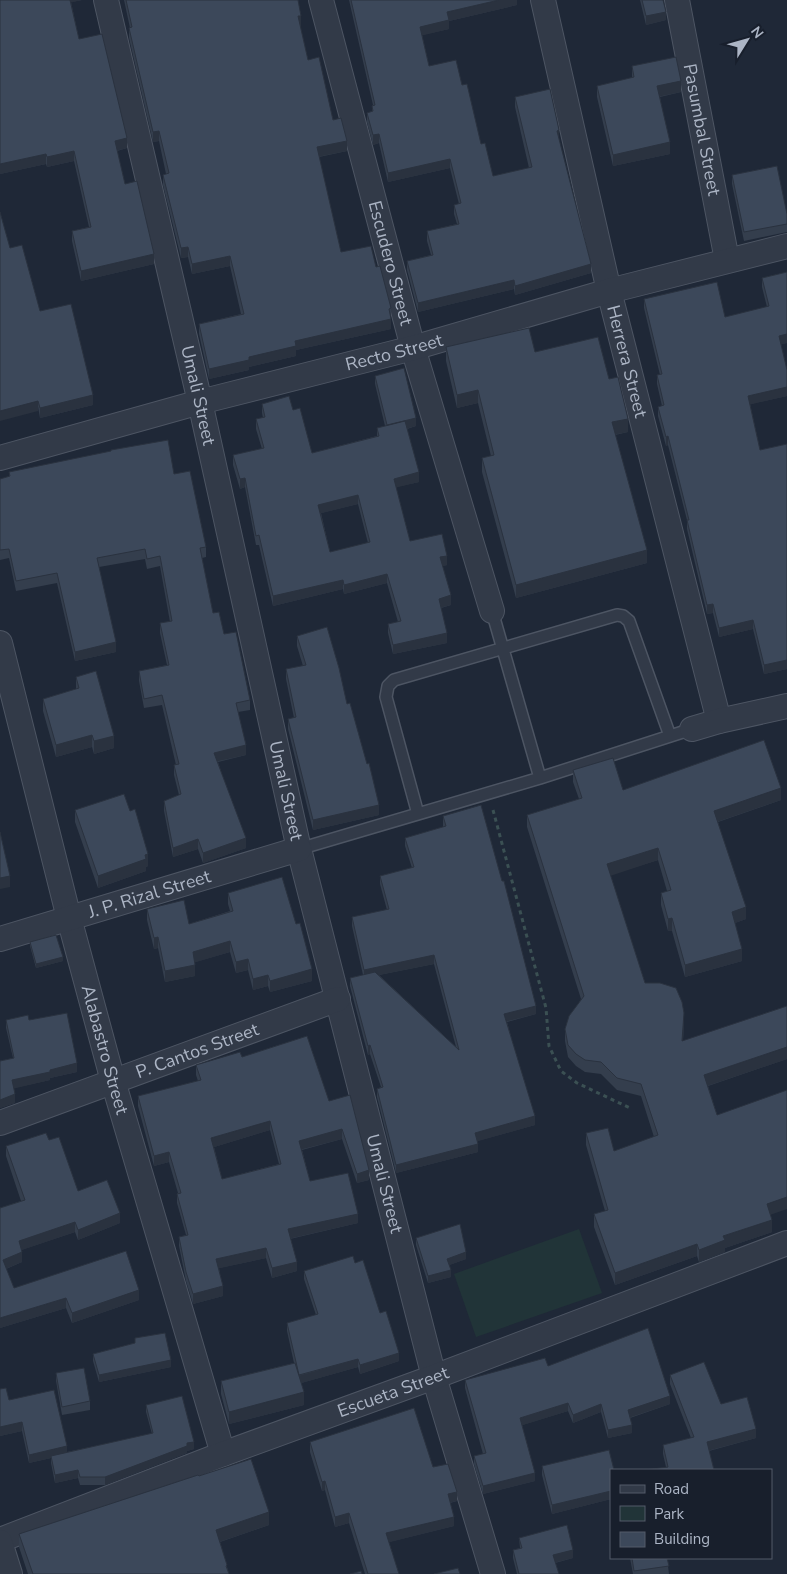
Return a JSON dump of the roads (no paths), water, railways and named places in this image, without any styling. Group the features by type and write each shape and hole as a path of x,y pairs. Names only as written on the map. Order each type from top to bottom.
{"street":[{"name":"Umali Street","path":"106,0 200,402 299,849 434,1377 493,1574"},
{"name":"Escudero Street","path":"321,0 413,348 492,611"},
{"name":"Herrera Street","path":"543,0 609,291 719,721"},
{"name":"Pasumbal Street","path":"677,0 726,260"},
{"name":"Recto Street","path":"0,458 200,402 413,348 609,291 787,246"},
{"name":"Alabastro Street","path":"0,643 69,918 113,1081 223,1454"},
{"path":"692,729 787,706"},
{"name":"J. P. Rizal Street","path":"0,939 299,849"},
{"name":"P. Cantos Street","path":"0,1123 338,999"},
{"name":"Escueta Street","path":"0,1541 223,1454 434,1377 787,1243"},
{"path":"0,1541 10,1574"}],"lane":[{"path":"492,611 540,778"},
{"path":"418,814 386,697 388,686 394,680 502,647 617,615 623,616 629,621 670,736"},
{"path":"299,849 540,778 692,729"}]}
